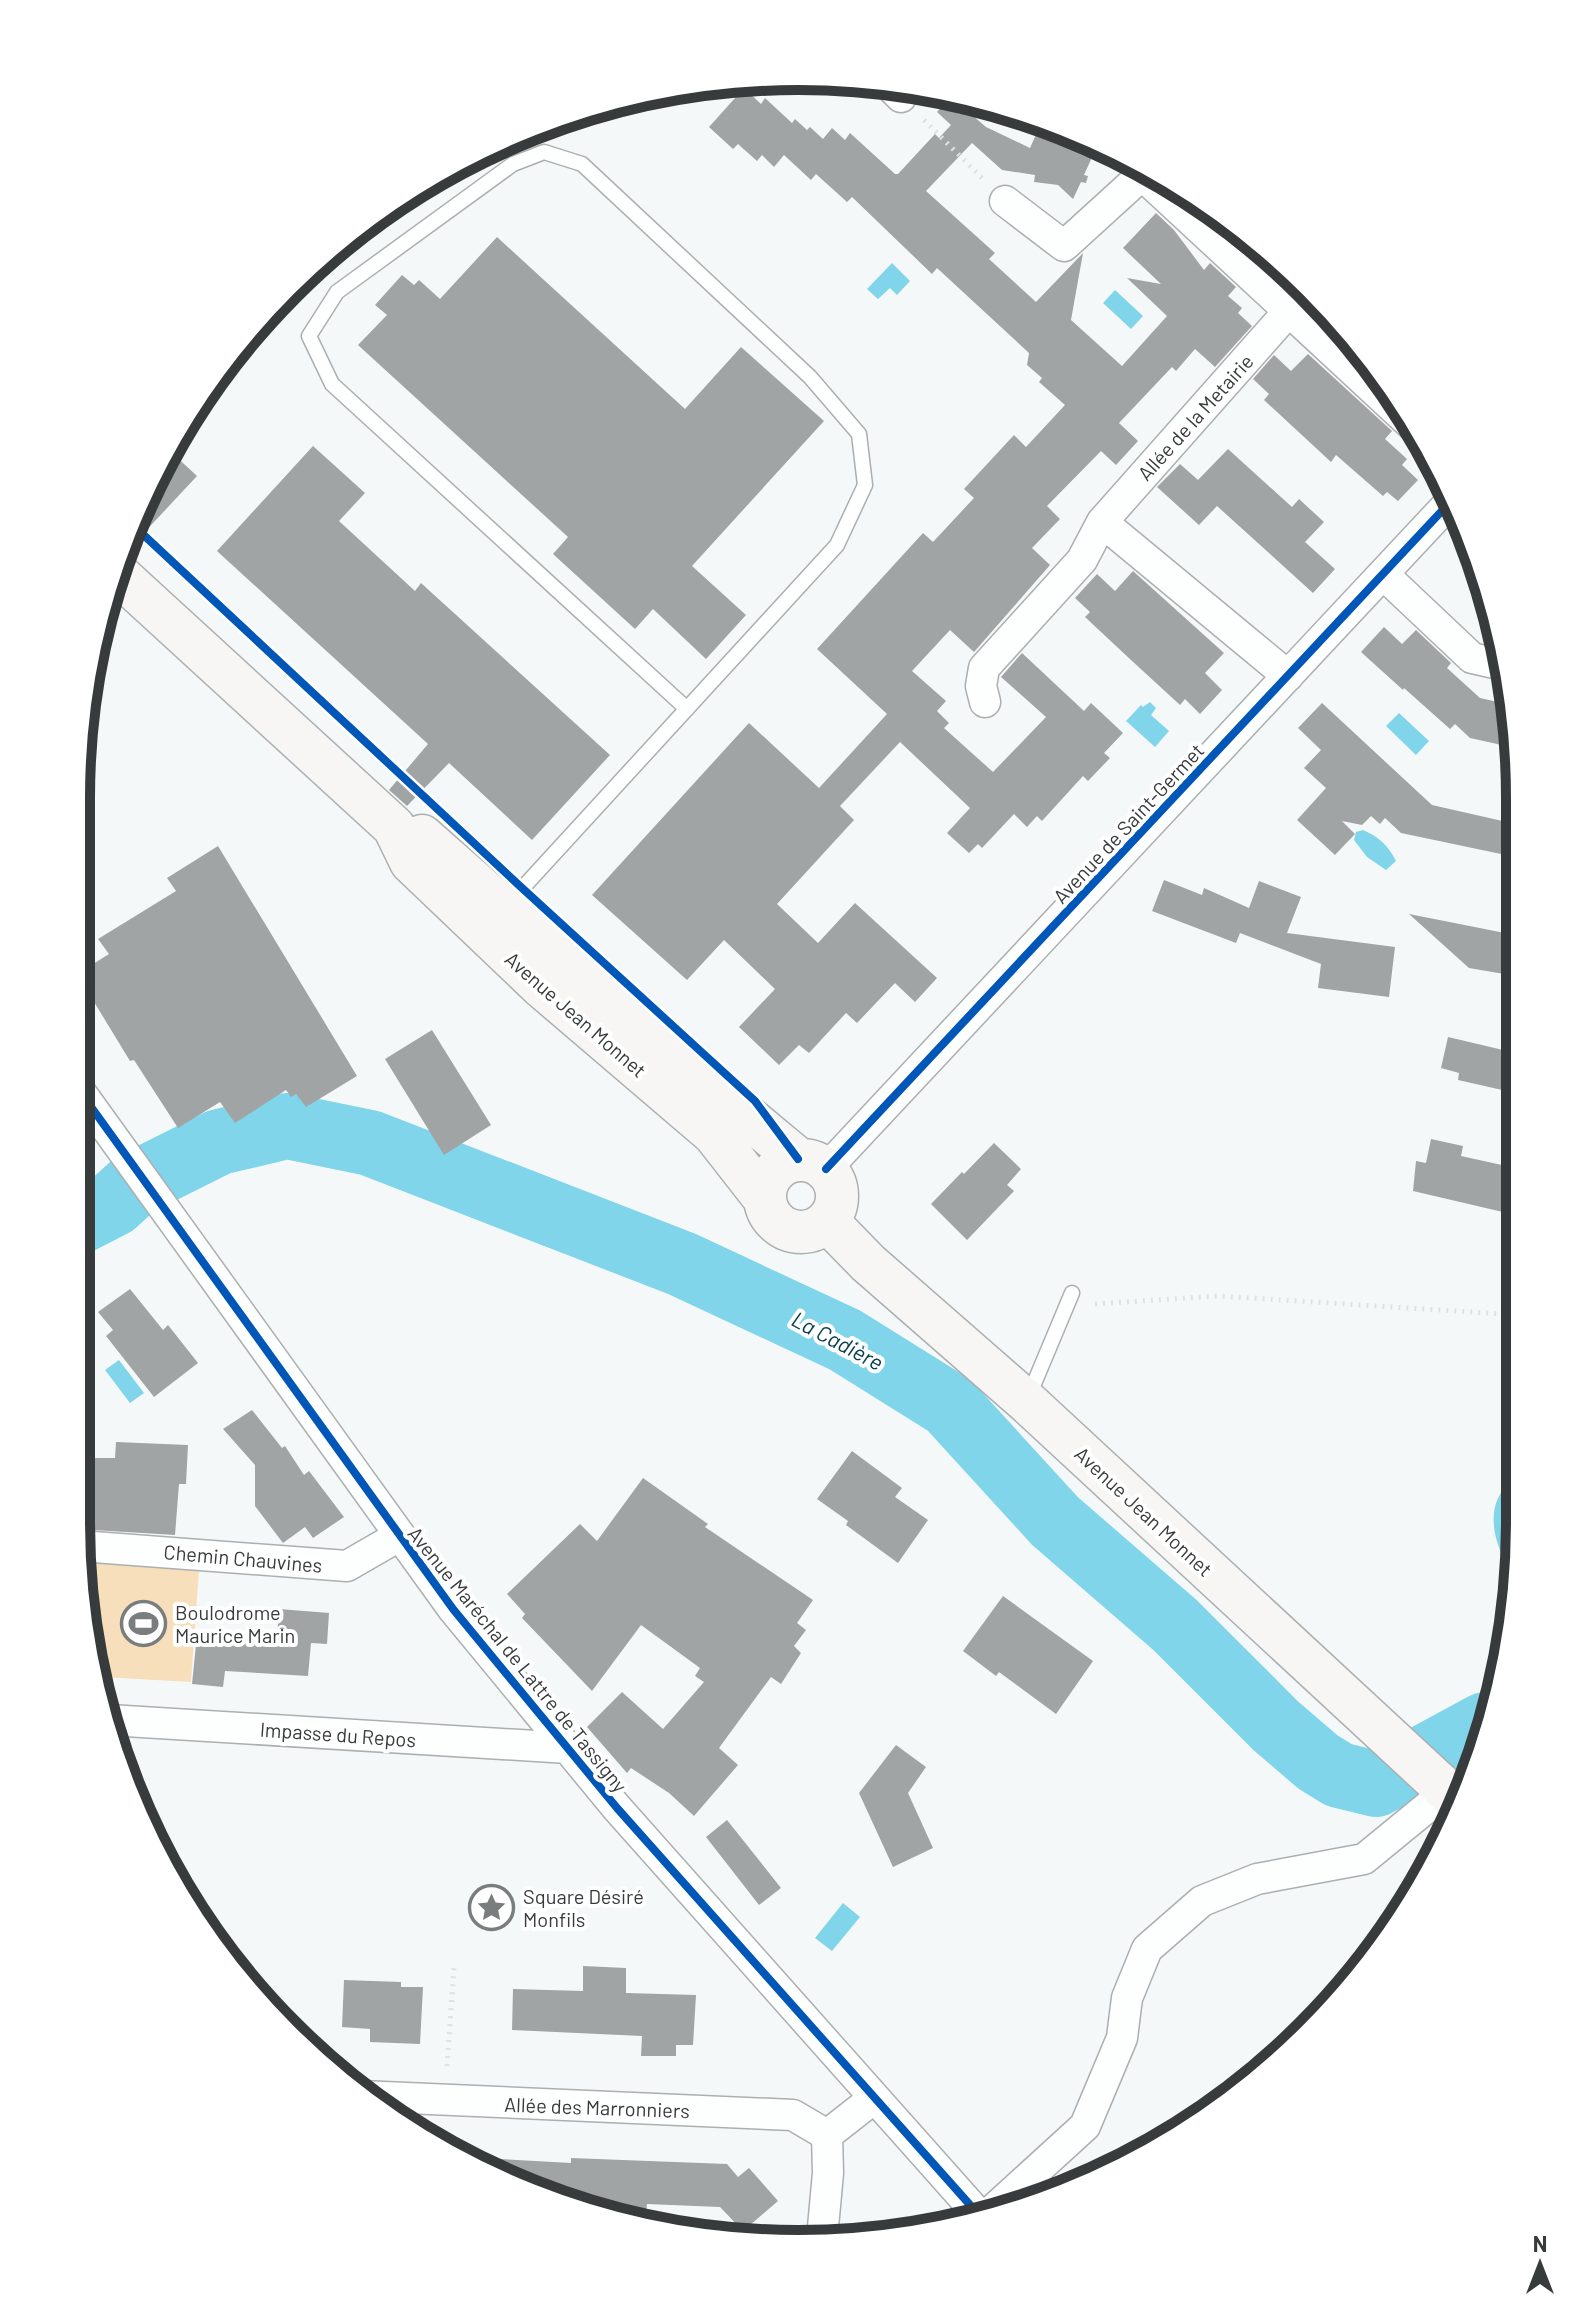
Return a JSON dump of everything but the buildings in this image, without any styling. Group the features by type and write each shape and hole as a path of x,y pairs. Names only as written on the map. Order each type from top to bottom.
{"street":[{"path":"1005,201 1064,246 1136,177"},
{"path":"1164,193 1382,398"},
{"name":"Allée de la Metairie","path":"985,702 981,686 984,668 1082,560 1102,522 1288,312"},
{"name":"Avenue de Saint-Germet","path":"812,1164 1288,676 1444,509"},
{"path":"1102,522 1288,676"},
{"path":"1383,574 1472,658 1492,663"},
{"name":"Avenue Jean Monnet","path":"125,580 394,827 411,862 542,987 714,1134 764,1198"},
{"name":"Avenue Jean Monnet","path":"394,827 425,838 638,1026 812,1164"},
{"name":"Avenue Maréchal de Lattre de Tassigny","path":"90,1105 453,1609 617,1808 973,2208"},
{"path":"785,1164 812,1164 835,1181 838,1195 836,1209 828,1222 816,1230 802,1233 788,1231 776,1223 767,1211 764,1198 766,1183 773,1172 785,1164"},
{"name":"Avenue Jean Monnet","path":"828,1222 868,1263 1027,1402 1433,1778"},
{"name":"Chemin Chauvines","path":"91,1547 347,1566 399,1536"},
{"name":"Impasse du Repos","path":"119,1721 568,1748"},
{"path":"1006,2198 1085,2126 1122,2038 1127,1998 1147,1949 1202,1901 1257,1879 1364,1859 1433,1778"},
{"name":"Allée des Marronniers","path":"386,2097 793,2115 827,2135"},
{"path":"823,2229 828,2173 827,2135 873,2099"}],"lane":[{"path":"504,908 687,709 837,545 865,485 859,434 810,377 582,164 544,152 513,164 337,292 309,336 332,384 687,709"},
{"path":"1027,1402 1069,1300"}],"path":[{"path":"902,98 1005,201"},
{"path":"1069,1300 1217,1296 1506,1314"},
{"path":"443,2135 454,1967"}],"shaded area":[{"name":"Boulodrome Maurice Marin","path":"92,1563 199,1570 191,1682 108,1677 96,1614"}],"water":[{"path":"892,263 910,281 897,295 890,288 878,299 867,289"},
{"path":"1115,290 1143,316 1131,329 1103,303"},
{"path":"1150,702 1156,708 1151,715 1169,731 1155,747 1126,721 1141,705 1143,707"},
{"path":"1399,713 1429,741 1416,755 1386,726"},
{"path":"1363,830 1382,842 1393,855 1396,861 1386,870 1367,857 1354,840 1356,832"},
{"path":"119,1360 144,1393 130,1403 105,1370"},
{"path":"1506,1486 1504,1560 1494,1522 1494,1510"},
{"path":"843,1903 860,1917 832,1951 815,1938"}],"waterway":[{"name":"La Cadière","path":"90,1216 113,1204 135,1184 219,1142 287,1126 370,1143 682,1264 845,1340 949,1405 1055,1521 1175,1625 1276,1726 1318,1762 1339,1775 1376,1784 1474,1731"}],"cycle path":[{"path":"826,1169 1444,509"},
{"path":"142,533 755,1101 798,1159"},
{"path":"90,1105 453,1609 617,1808 973,2208"}],"place":[{"name":"Boulodrome Maurice Marin","path":"144,1624"},
{"name":"Square Désiré Monfils","path":"492,1908"}]}
